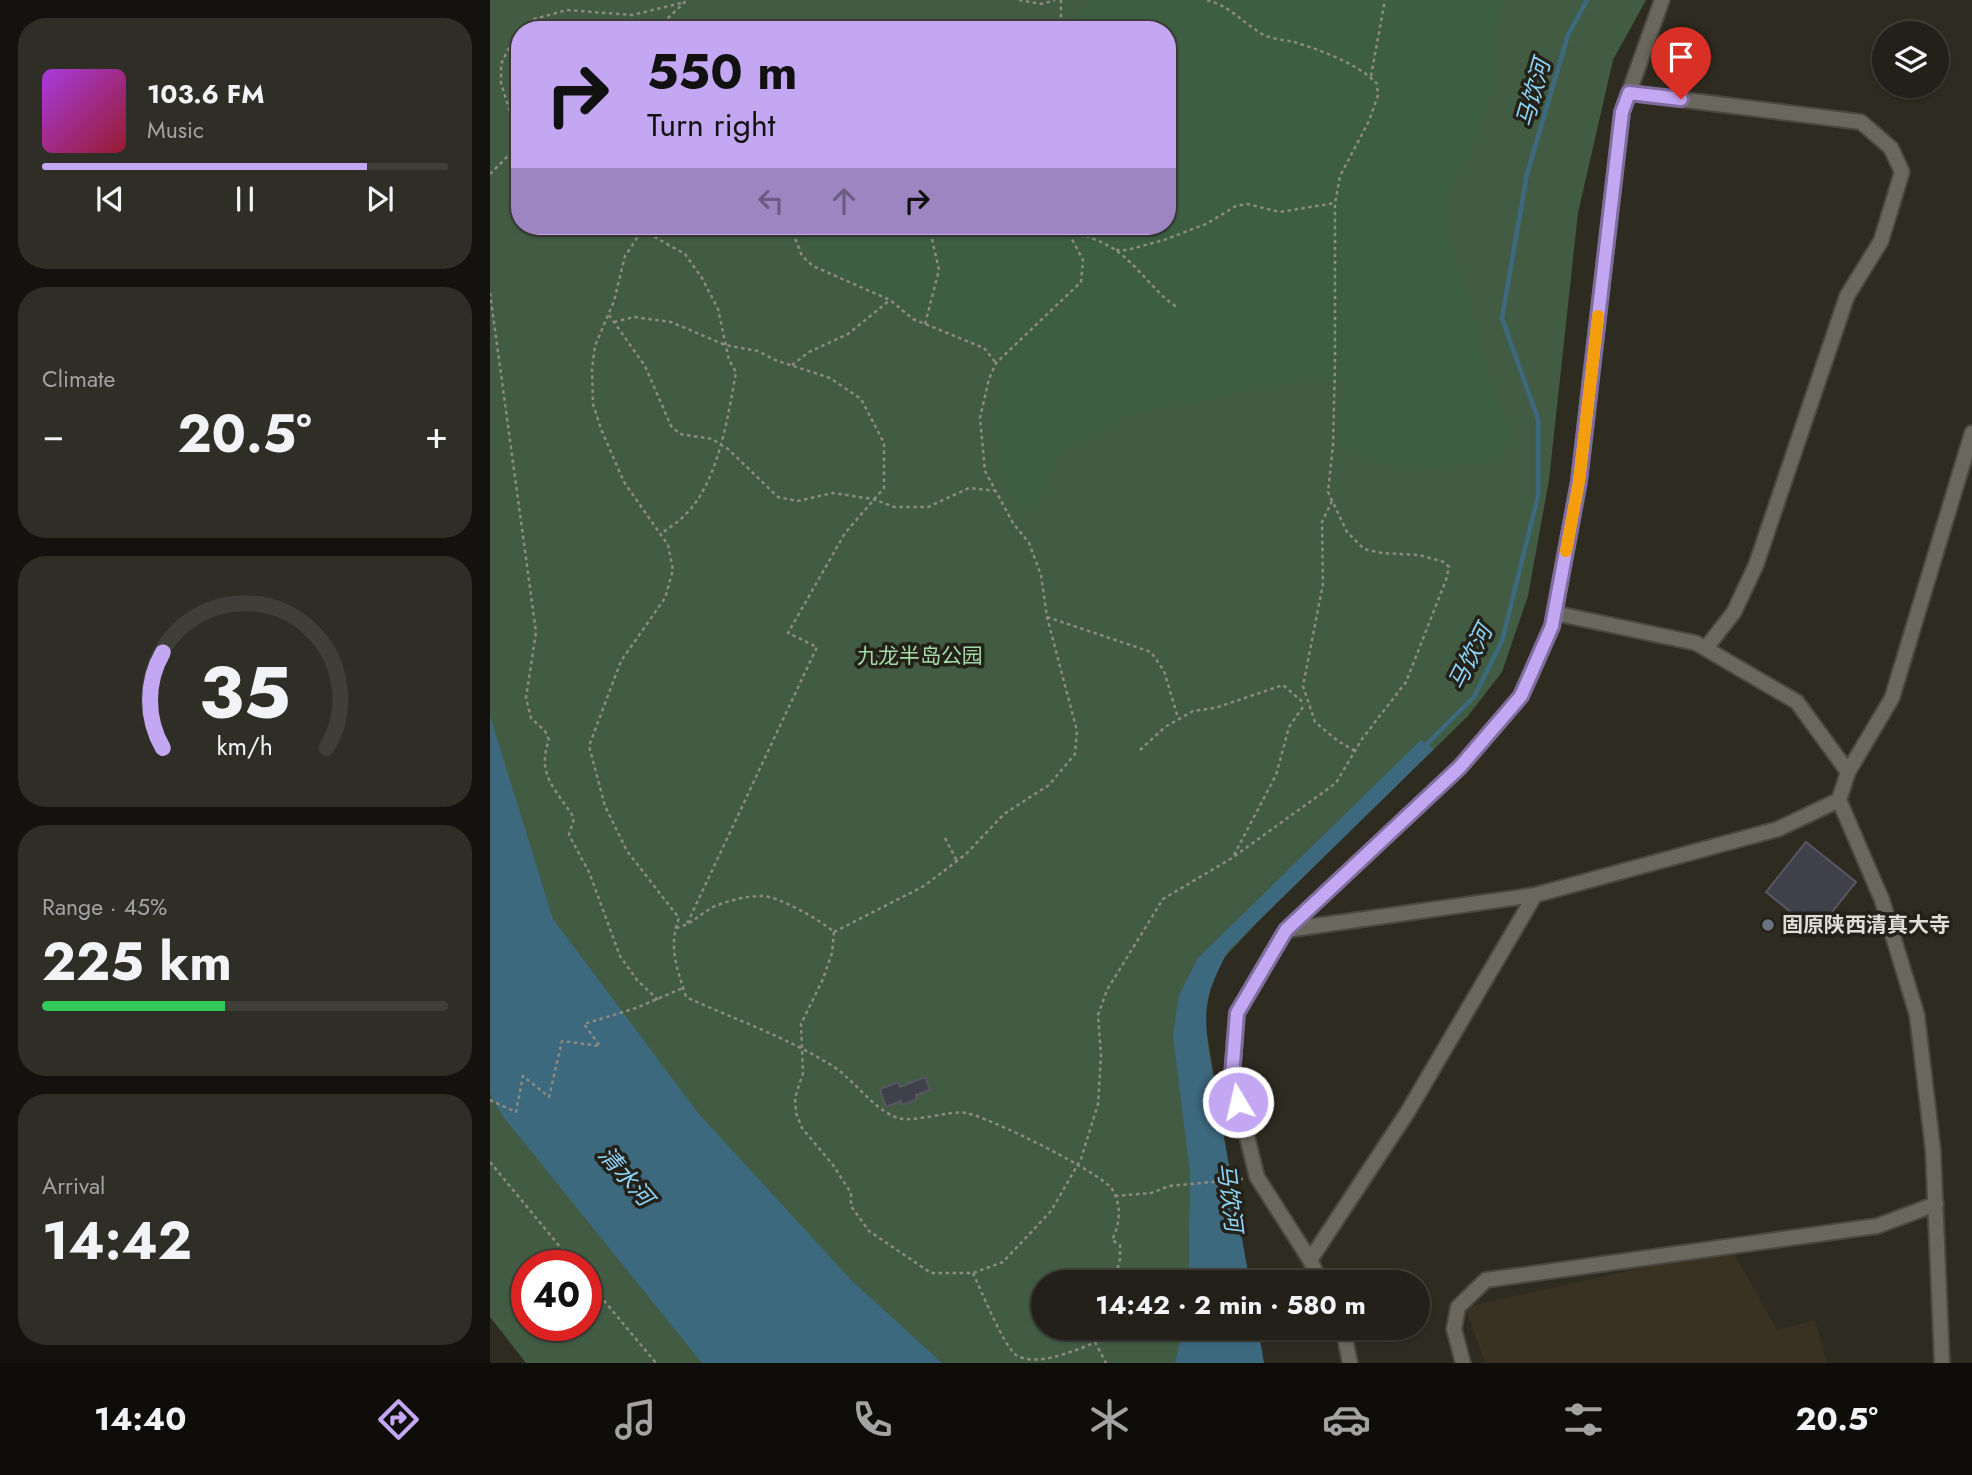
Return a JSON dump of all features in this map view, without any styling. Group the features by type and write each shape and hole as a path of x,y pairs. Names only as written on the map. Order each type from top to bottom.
{"street":[{"path":"1315,1270 1257,1177 1232,1076 1237,1013 1286,930 1460,767 1521,696 1552,626 1579,481 1622,112 1662,0"},
{"path":"1629,93 1861,122 1891,148 1902,172 1881,241 1847,296 1756,565 1734,612 1706,648"},
{"path":"1942,1363 1933,1150 1917,1015 1882,900 1839,800 1848,772 1892,698 1972,433"},
{"path":"1554,613 1696,643 1706,648 1797,702 1848,772"},
{"path":"1286,930 1535,895 1778,829 1839,800"},
{"path":"1310,1260 1407,1113 1535,895"},
{"path":"1463,1363 1454,1329 1458,1307 1486,1280 1877,1226 1936,1204"},
{"path":"1345,1340 1350,1363"}],"path":[{"path":"1019,0 1042,4 1055,0"},
{"path":"1061,0 1061,21"},
{"path":"834,932 832,953 824,979 801,1024 803,1073 795,1098 796,1113 802,1128 833,1165 851,1193 851,1206 869,1231 931,1273 973,1273 1003,1262 1051,1211 1077,1166 1098,1104 1101,1055 1098,1015 1107,990 1163,899 1233,858 1336,783 1380,714 1406,682 1449,567 1444,562 1419,555 1364,549 1347,532 1328,492 1333,445 1335,363 1335,203 1340,176 1369,121 1378,95 1377,84 1371,76 1308,46 1264,35 1239,15 1217,2 1206,0"},
{"path":"1371,76 1385,0"},
{"path":"666,21 686,1"},
{"path":"531,21 567,10 632,15 686,1"},
{"path":"511,45 501,64 501,83 511,115"},
{"path":"490,174 511,153"},
{"path":"1116,250 1127,250 1164,240 1206,224 1236,206 1247,204 1280,212 1335,203"},
{"path":"639,235 625,256 614,301 595,346 592,369 593,404 624,482 668,545 673,570 665,598 621,661 589,746 605,806 627,851 679,918 672,937 676,965 686,997 803,1049 834,1067 881,1107 899,1118 966,1113 1039,1143 1077,1166 1110,1187 1115,1196 1119,1218 1112,1240 1120,1245 1117,1270"},
{"path":"651,235 685,254 702,278 718,309 729,360 736,372 721,444 705,486 685,515 662,533"},
{"path":"794,235 802,256 813,266 890,300 913,319 984,348 996,363"},
{"path":"925,324 939,270 931,235"},
{"path":"834,932 925,886 957,861 1004,814 1049,785 1075,754 1077,732 1047,617 1041,575 1029,543 1013,523 985,471 980,418 989,379 996,363 1081,282 1083,260 1070,235"},
{"path":"1083,235 1116,250 1165,300 1178,308"},
{"path":"490,293 536,632 526,698 531,718 549,740 543,755 547,776 574,818 569,835 589,872 620,956 637,980 659,1000"},
{"path":"792,365 809,352 848,334 890,300"},
{"path":"608,314 645,366 671,426 680,433 712,439 721,444 778,496 797,501 833,493 873,499 894,507 928,507 969,488 997,491"},
{"path":"614,322 634,317 671,322 725,345 758,351 830,378 861,399 884,443 884,488 845,533 788,633 817,647 686,926"},
{"path":"1332,502 1322,522 1323,584 1303,686 1306,702 1315,722 1355,751"},
{"path":"1047,617 1151,652 1164,671 1179,720"},
{"path":"1140,750 1165,727 1193,711 1215,708 1283,685 1306,702"},
{"path":"1233,858 1276,775 1289,727 1306,702"},
{"path":"945,838 957,861"},
{"path":"676,928 686,926 713,908 742,898 764,896 818,918 834,932"},
{"path":"490,1100 516,1112 523,1076 550,1097 562,1041 600,1046 584,1024 659,1000 683,988"},
{"path":"490,1162 563,1250"},
{"path":"1115,1196 1151,1193 1169,1186 1236,1180"},
{"path":"973,1273 1008,1345 1017,1355 1028,1361 1053,1358 1097,1340"},
{"path":"602,1298 656,1363"},
{"path":"1095,1342 1106,1363"}],"shaded area":[{"path":"1731,1248 1777,1330 1815,1320 1827,1363 1485,1363 1465,1307"}],"green space":[{"name":"九龙半岛公园","path":"490,0 1646,0 1613,60 1578,213 1549,480 1528,596 1502,672 1468,716 1265,914 1211,972 1203,1010 1246,1270 1031,1270 1031,1340 1258,1340 1262,1363 526,1363 490,1317"},
{"path":"1091,0 1507,0 1499,12 1492,94 1470,151 1452,183 1447,204 1449,240 1479,331 1485,366 1514,439 1488,462 1437,468 1384,466 1341,449 1337,431 1343,383 1311,377 1203,401 1133,413 1059,453 1034,513 1021,508 1009,488 993,430 1003,351 973,341 857,287 813,256 803,235 1176,235 1176,21 1071,21"}],"water":[{"name":"清水河","path":"490,716 553,919 698,1113 852,1281 942,1363 702,1363 502,1115 490,1094"},
{"path":"1421,740 1434,749 1228,951 1215,978 1208,1001 1206,1024 1209,1054 1248,1270 1189,1270 1190,1173 1173,1035 1179,995 1198,958"},
{"path":"1181,1340 1260,1340 1264,1363 1175,1363"}],"building":[{"path":"1806,842 1856,882 1816,932 1766,892"},
{"path":"925,1077 930,1090 916,1095 917,1099 902,1105 901,1101 886,1107 880,1089 898,1082 900,1087"}],"waterway":[{"name":"马饮河","path":"1424,747 1474,697 1502,641 1538,496 1538,419 1502,318 1527,174 1568,35 1587,0"}],"slow traffic":[{"path":"1566,551 1579,481 1598,316"}],"place":[{"name":"固原陕西清真大寺","path":"1768,925"}],"route":[{"path":"1238,1102 1232,1076 1237,1013 1286,930 1460,767 1521,696 1552,626 1579,481 1622,112 1629,93 1681,99"}]}
